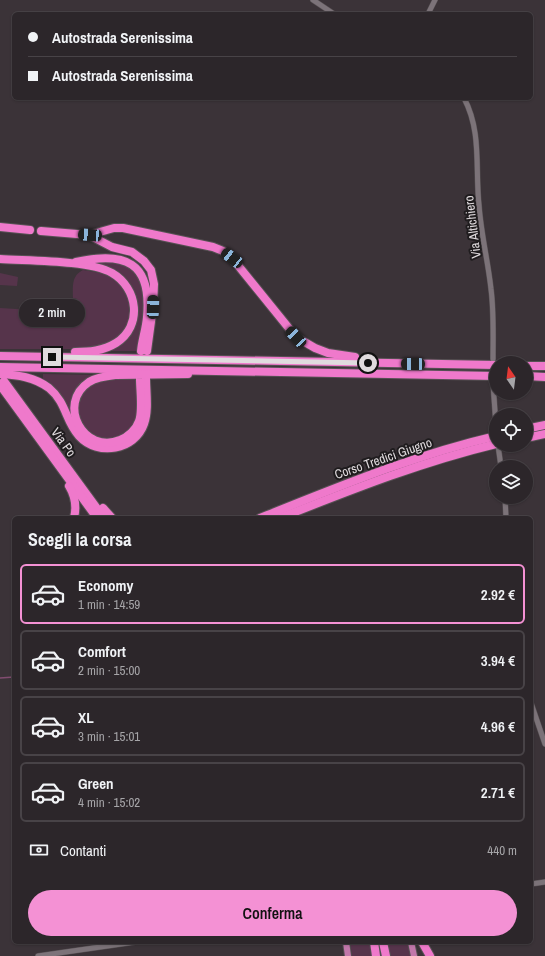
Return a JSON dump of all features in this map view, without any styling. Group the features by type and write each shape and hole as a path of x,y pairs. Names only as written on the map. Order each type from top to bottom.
{"highway":[{"path":"2,227 30,230"},
{"path":"41,231 90,235 114,228 122,228 213,247 223,251 232,258 288,328 304,343 339,356 376,359 400,363"},
{"path":"69,264 94,258 110,258 131,264 141,274 145,284 147,310 144,351 153,307 154,279 151,270 144,261 132,252 112,247 90,235"},
{"path":"2,258 69,264 104,269 112,273 125,284 131,294 134,315 132,323 124,337 117,343 102,350 84,352 55,352 36,356"},
{"path":"0,356 400,363 489,360"},
{"path":"533,366 545,366"},
{"path":"0,367 220,371 489,380"},
{"path":"2,380 27,377 48,388 61,402 73,428 79,436 92,445 108,449 128,444 142,429 146,416 143,378 139,420 134,430 118,442 103,443 87,436 75,419 75,402 82,388 89,382 96,378 116,375 177,376 220,371"},
{"path":"533,376 545,377"},
{"name":"Via Po","path":"2,380 18,409 96,516"},
{"name":"Via Po","path":"2,380 103,516"},
{"path":"18,409 31,433 73,494 76,505 74,516"},
{"path":"533,428 545,425"},
{"path":"533,437 545,434"},
{"name":"Corso Tredici Giugno","path":"280,514 388,467 456,446 489,438"},
{"name":"Corso Tredici Giugno","path":"316,504 409,469 489,447"},
{"path":"68,468 110,516"},
{"path":"270,516 316,504"},
{"path":"290,516 316,504"},
{"path":"374,944 376,956"},
{"path":"383,944 386,956"},
{"path":"423,944 430,956"}],"main road":[{"path":"346,944 348,956"},
{"path":"411,944 414,956"}],"street":[{"path":"313,0 331,12"},
{"path":"429,12 435,0"},
{"name":"Via Altichiero","path":"465,100 474,120 477,135 478,204 491,289 494,356"},
{"path":"505,504 506,516"},
{"path":"533,709 545,744"},
{"path":"533,884 545,882"},
{"path":"38,956 121,944"}],"shaded area":[{"path":"101,261 125,264 140,277 144,297 144,314 138,351 109,351 124,341 135,298 100,266"},
{"path":"83,270 107,274 119,282 128,295 132,311 128,327 118,338 102,347 83,349 0,349 0,308 49,311 49,315 71,317 72,313 76,313 77,299 73,298 74,282 76,275"},
{"path":"0,273 18,277 17,286 0,285"},
{"path":"43,374 95,375 83,382 76,390 72,401 71,415 64,401 43,381"},
{"path":"138,378 138,411 136,420 131,429 116,437 103,438 92,435 84,427 79,417 78,406 82,395 89,386 106,379"},
{"path":"350,944 369,944 372,956 352,956"},
{"path":"387,944 408,944 411,956 390,956"}],"waterway":[{"path":"0,678 12,677"}],"route":[{"path":"52,357 368,363"}]}
